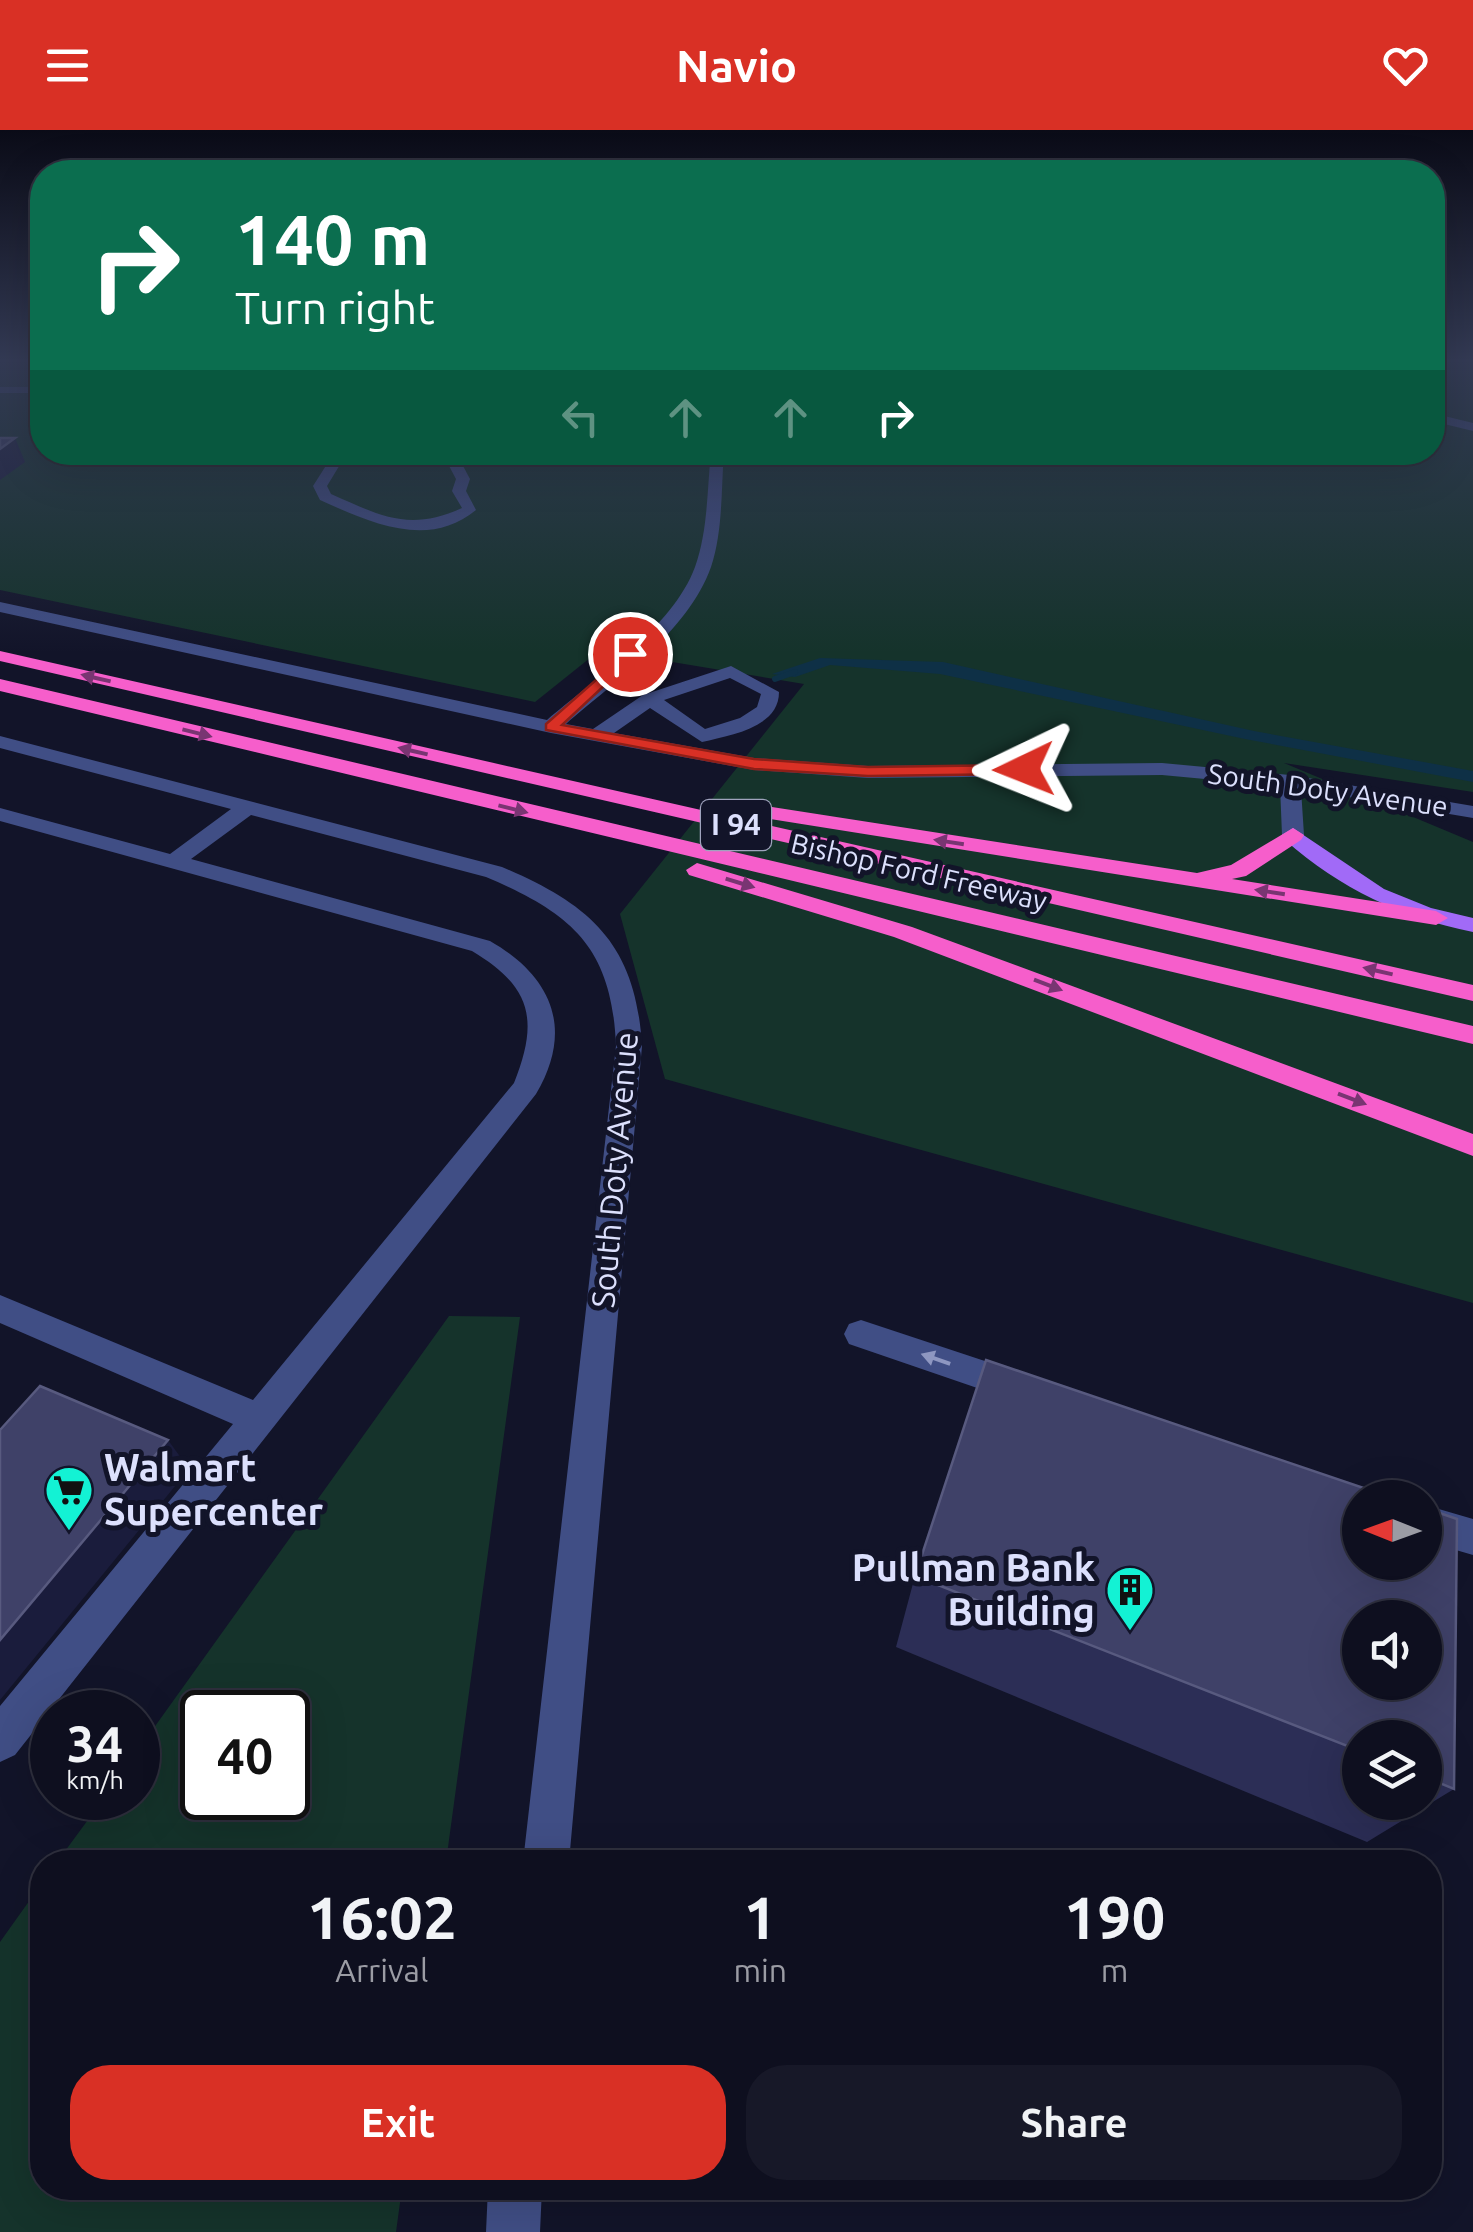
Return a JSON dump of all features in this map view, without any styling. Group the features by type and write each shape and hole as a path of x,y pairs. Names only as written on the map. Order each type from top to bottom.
{"highway":[{"name":"Bishop Ford Freeway","path":"0,656 1473,993"},
{"name":"Bishop Ford Freeway","path":"0,686 1473,1035"},
{"path":"454,761 1436,918"},
{"path":"583,826 654,857 903,932 1473,1145"},
{"path":"1173,877 1212,876 1238,870 1293,835"}],"main road":[{"path":"1293,835 1318,860 1356,884 1436,918 1473,924"}],"street":[{"path":"333,465 320,486 325,497 364,512 378,523 405,526 439,522 469,510 460,491 463,479 456,465"},
{"path":"551,727 676,612 696,584 706,554 716,465"},
{"name":"South Doty Avenue","path":"0,606 551,727 754,764 925,772 1144,768 1290,781 1473,812"},
{"path":"596,736 650,699 732,671 770,692 772,702 770,709 754,718 702,736 650,699"},
{"name":"South Doty Avenue","path":"0,742 494,872 548,894 602,942 625,989 629,1046 547,1850"},
{"path":"1290,781 1293,835"},
{"path":"173,862 246,808"},
{"path":"0,814 481,946 522,972 540,1005 540,1052 526,1086 0,1740"},
{"path":"0,1308 258,1419"},
{"path":"861,1334 1048,1397"},
{"path":"1442,1528 1473,1538"},
{"path":"513,2232 514,2200"}],"green space":[{"path":"0,457 30,457 30,465 1445,465 1445,457 1473,457 1473,792 1284,763 1473,842 1473,1303 665,1079 620,914 804,684 600,650 535,702 0,590"},
{"path":"449,1316 520,1317 448,1850 66,1850 88,1820 160,1820 160,1719 180,1691 180,1820 310,1820 310,1690 181,1690"},
{"path":"30,1900 30,2200 400,2200 396,2232 0,2232 0,1942"}],"water":[{"path":"820,658 943,662 1254,731 1473,771 1473,782 1245,739 940,674 830,665 795,677 772,674"}],"building":[{"name":"Pullman Bank Building","path":"986,1360 1342,1481 1342,1580 1442,1580 1442,1514 1457,1519 1454,1789 1442,1784 1442,1720 1342,1720 1342,1744 915,1576"},
{"name":"Walmart Supercenter","path":"40,1386 168,1440 0,1640 0,1430"}],"waterway":[{"path":"775,679 795,672"}],"place":[{"name":"Walmart Supercenter","path":"69,1532"},
{"name":"Pullman Bank Building","path":"1130,1632"}],"route":[{"path":"630,654 551,727 754,764 868,772 1024,769"}]}
